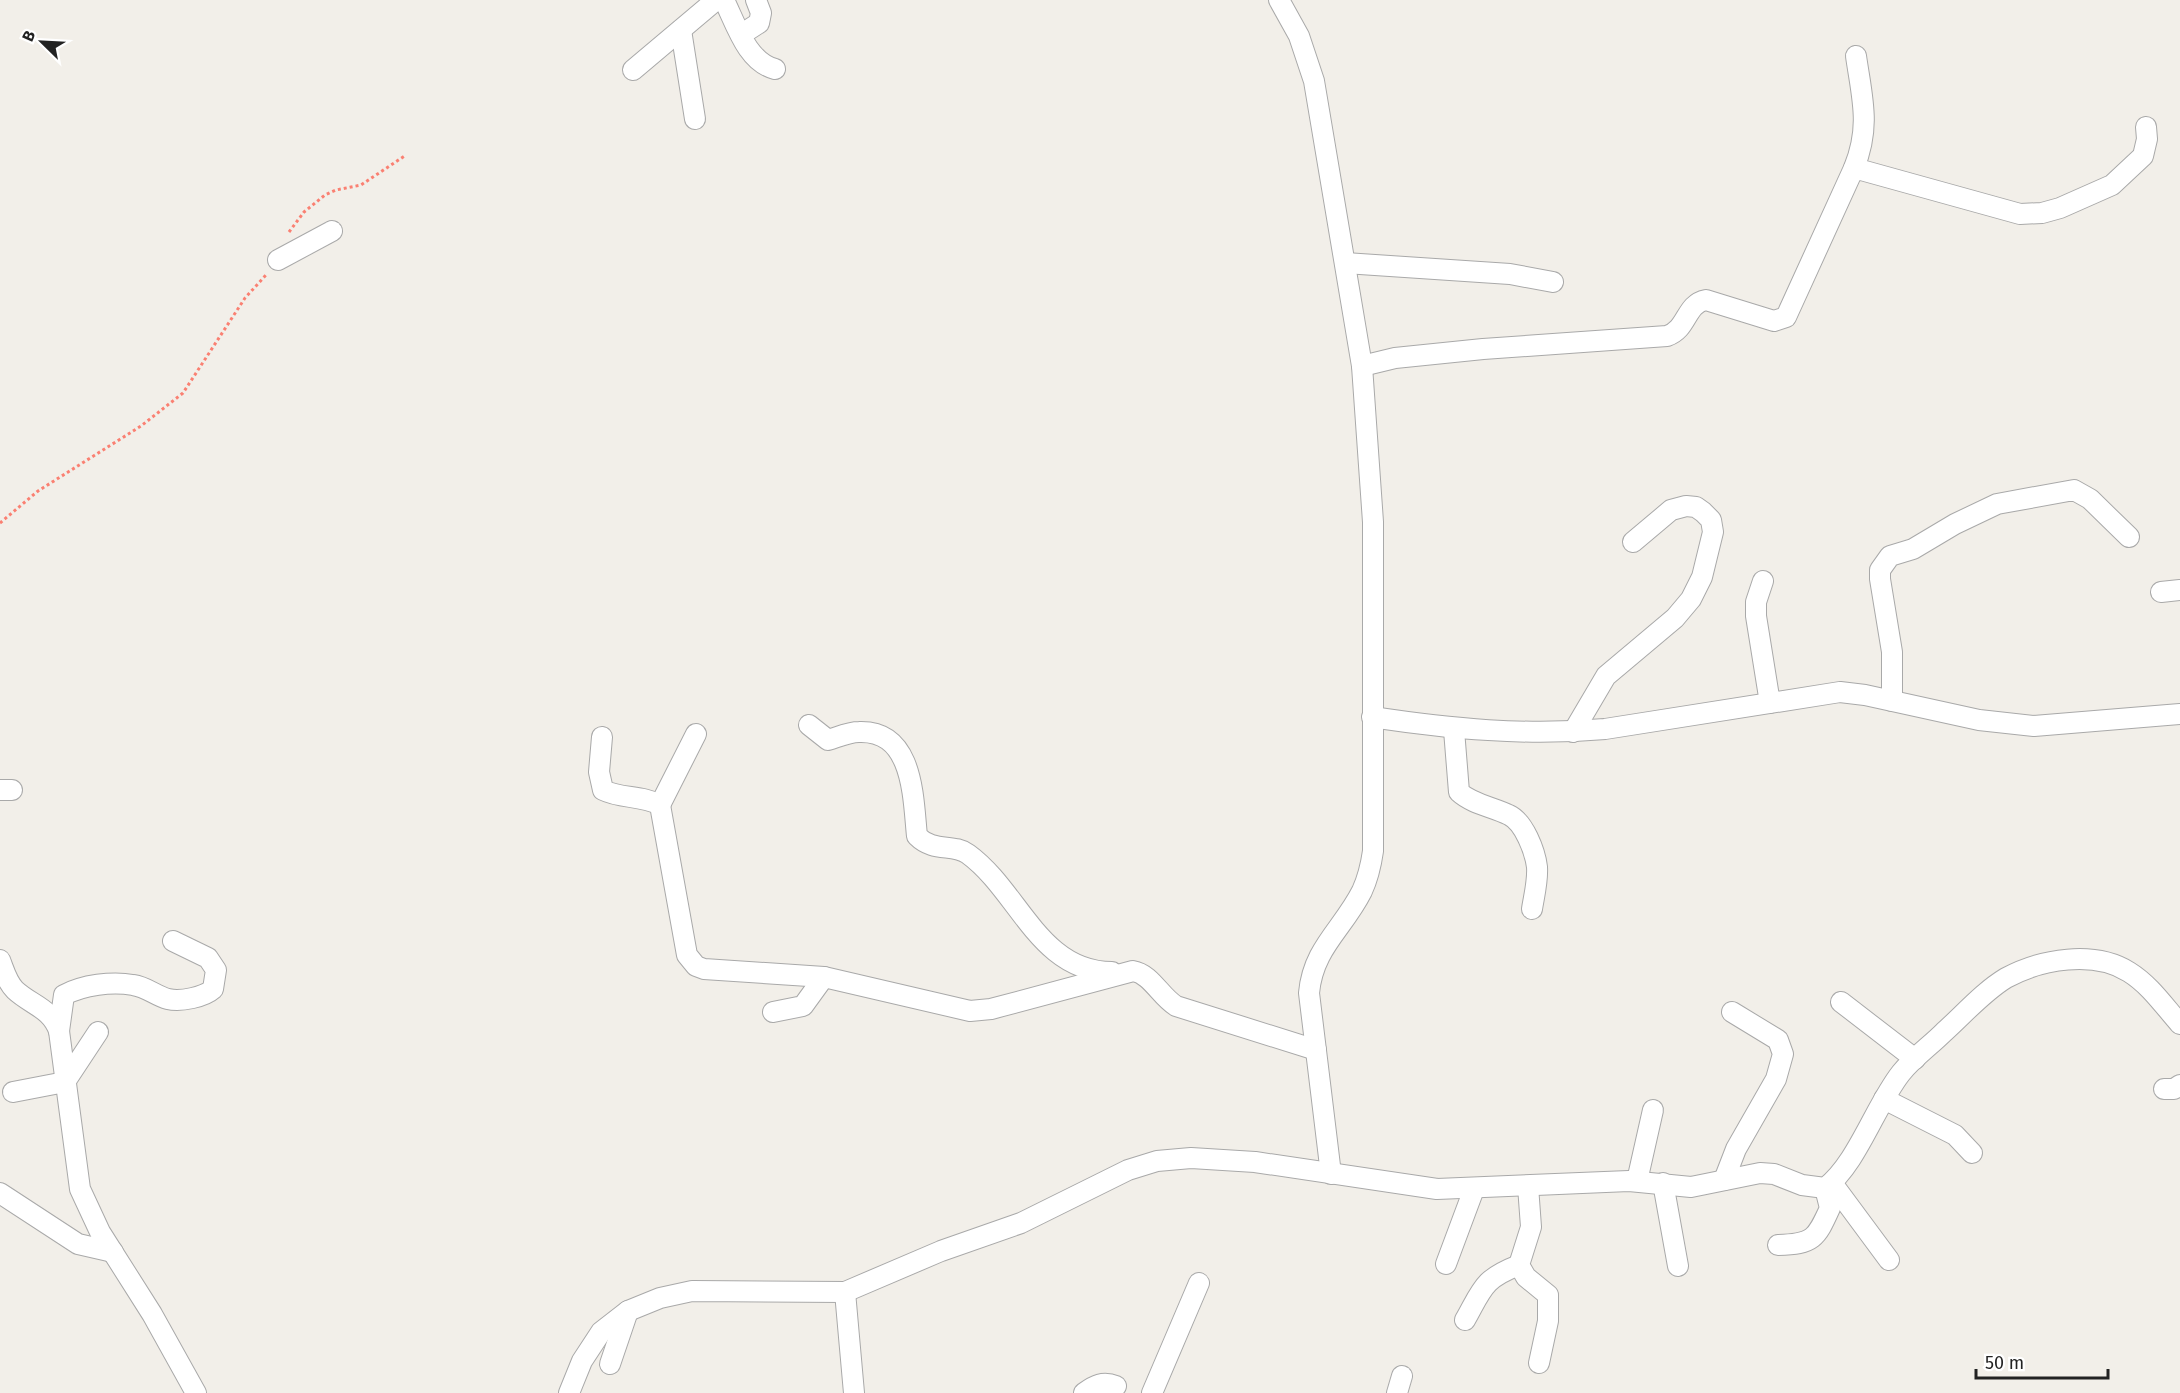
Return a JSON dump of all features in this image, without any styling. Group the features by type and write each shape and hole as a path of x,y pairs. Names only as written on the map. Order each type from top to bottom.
{"street":[{"path":"633,70 716,0"},
{"path":"724,0 753,56 763,65 775,69"},
{"path":"742,34 759,23 761,13 756,0"},
{"path":"1279,0 1299,36 1314,81 1362,366 1373,522 1373,851 1369,873 1361,893 1318,956 1311,973 1309,993 1331,1174"},
{"path":"681,30 694,119"},
{"path":"1362,366 1395,358 1472,350 1667,336 1677,332 1693,306 1706,300 1774,321 1782,320 1786,317 1862,148 1866,129 1856,56"},
{"path":"1854,168 2020,214 2042,213 2112,185 2143,156 2147,139 2146,127"},
{"path":"278,260 332,231"},
{"path":"1345,264 1510,274 1553,282"},
{"path":"1892,701 1892,652 1880,579 1881,570 1890,556 1913,549 1955,524 1997,504 2074,490 2090,499 2128,537"},
{"path":"1574,732 1606,676 1675,618 1691,599 1702,577 1713,532 1711,520 1696,507 1686,506 1671,510 1634,542"},
{"path":"1763,581 1756,602 1756,616 1770,703"},
{"path":"1372,717 1454,730 1574,732 1840,692 1979,720 2034,726 2180,714"},
{"path":"809,725 828,740 859,732 878,734 898,747 906,764 917,837 926,845 965,851 996,878 1047,945 1070,963 1095,972 1133,971 1147,978 1166,1000 1176,1006 1316,1050"},
{"path":"1454,730 1459,792 1465,798 1511,816 1518,820 1522,828 1537,866 1532,909"},
{"path":"696,734 660,805 687,955 691,961 704,969 824,977 970,1011 991,1009 1133,971"},
{"path":"602,737 600,772 603,790 615,796 649,799 660,805"},
{"path":"172,941 208,958 216,970 213,989 207,994 166,999 147,988 132,984 76,989 64,995 59,1031 80,1189 96,1225 152,1314 196,1393"},
{"path":"1778,1245 1803,1244 1814,1238 1830,1208 1829,1185 1843,1169 1902,1072 1981,998 2007,978 2042,964 2072,958 2104,962 2128,971 2148,986 2180,1024"},
{"path":"0,960 8,982 49,1013 59,1031"},
{"path":"773,1012 803,1006 815,993 824,977"},
{"path":"1841,1002 1915,1059"},
{"path":"1724,1180 1736,1149 1776,1079 1783,1054 1778,1040 1732,1012"},
{"path":"13,1092 65,1082 98,1032"},
{"path":"1884,1099 1955,1135 1972,1153"},
{"path":"1637,1181 1653,1110"},
{"path":"569,1393 582,1361 601,1332 628,1311 660,1298 692,1291 844,1292 941,1251 1020,1223 1128,1170 1157,1161 1191,1158 1244,1161 1437,1189 1637,1181 1691,1187 1760,1173 1774,1174 1802,1185 1829,1185"},
{"path":"1663,1183 1678,1266"},
{"path":"1829,1185 1889,1260"},
{"path":"1528,1186 1531,1227 1519,1266 1526,1277 1548,1295 1548,1321 1539,1363"},
{"path":"1446,1264 1474,1189"},
{"path":"0,1193 78,1244 113,1252"},
{"path":"1466,1320 1489,1280 1497,1274 1519,1266"},
{"path":"1152,1393 1199,1283"},
{"path":"844,1292 854,1393"},
{"path":"610,1364 628,1311"},
{"path":"1084,1393 1094,1385 1107,1383 1116,1386"}],"path":[{"path":"0,523 38,491 141,426 183,393 245,298 278,260 288,233 304,212 330,192 361,186 406,155"}]}
